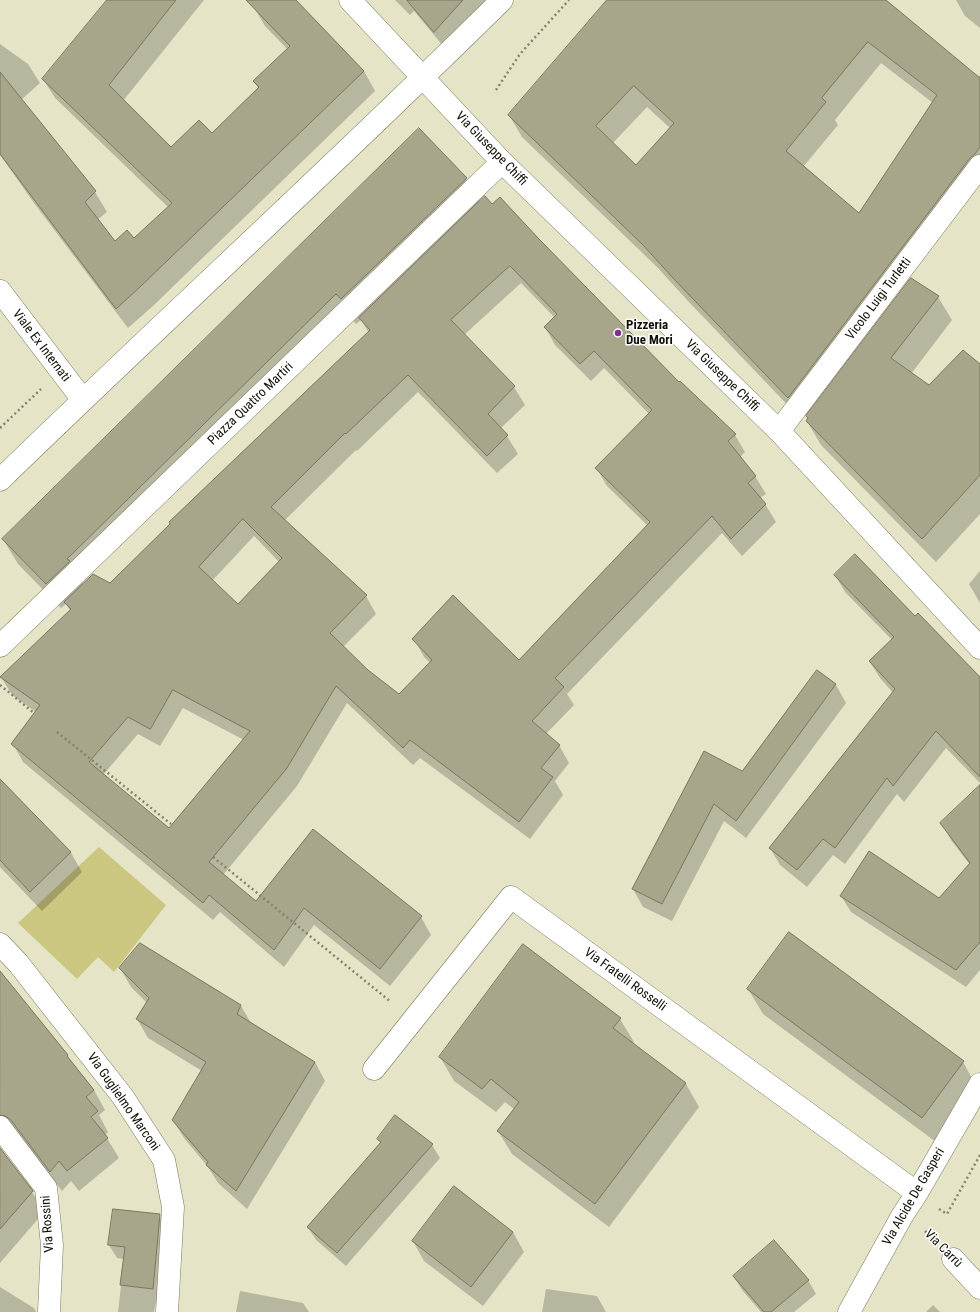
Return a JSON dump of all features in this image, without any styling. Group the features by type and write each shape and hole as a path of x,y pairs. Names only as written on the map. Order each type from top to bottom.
{"street":[{"name":"Via Giuseppe Chiffi","path":"350,0 502,162 779,431 980,648"},
{"path":"0,480 423,78 502,0"},
{"name":"Piazza Quattro Martiri","path":"0,646 502,162"},
{"name":"Vicolo Luigi Turletti","path":"779,431 980,166"},
{"name":"Viale Ex Internati","path":"0,291 83,400"},
{"name":"Via Fratelli Rosselli","path":"374,1069 511,897 917,1193"},
{"name":"Via Guglielmo Marconi","path":"0,944 18,963 123,1097 164,1160 172,1207 167,1312"},
{"name":"Via Alcide De Gasperi","path":"849,1312 902,1216 917,1193 980,1084"},
{"name":"Via Rossini","path":"0,1127 46,1188 52,1245 49,1312"},
{"name":"Via Carrù","path":"953,1258 980,1288"}],"path":[{"path":"496,90 520,54 569,0"},
{"path":"0,428 60,370"},
{"path":"0,685 34,713"},
{"path":"57,732 172,824"},
{"path":"213,857 414,1020"},
{"name":"Via Carrù","path":"902,1216 924,1230 953,1258"}],"shaded area":[{"path":"99,847 166,905 114,972 98,957 77,979 18,923"}],"building":[{"path":"107,0 176,0 109,85 171,147 199,120 212,133 259,87 253,81 290,46 246,0 296,0 364,71 116,309 0,154 0,72 96,191 85,202 115,241 127,230 134,238 172,203 42,79"},
{"path":"407,0 463,0 434,32"},
{"path":"607,0 886,0 980,78 980,147 970,158 788,398 643,245 508,115","holes":["868,42 937,95 859,213 786,151 826,102 822,98","634,86 674,123 636,165 596,126"]},
{"path":"419,128 467,178 341,299 336,294 67,559 70,561 46,584 2,539"},
{"path":"485,196 492,204 500,197 679,382 680,381 736,434 728,441 756,476 748,483 766,504 731,539 712,516 555,678 564,687 532,721 560,745 541,768 553,777 519,822 410,740 403,748 336,686 287,768 209,862 256,901 313,829 422,916 380,969 304,908 274,950 209,895 203,903 11,744 40,705 0,677 71,609 64,602 93,574 110,583 170,524 169,522 370,330 359,318","holes":["510,266 557,314 544,327 580,364 594,351 652,410 595,468 650,522 519,660 453,595 412,639 432,660 399,694 368,670 330,633 367,595 271,507 345,433 346,434 408,375 487,456 508,435 488,414 515,386 451,320","243,519 282,558 238,604 199,567","173,690 250,731 169,828 89,762 128,717 150,729"]},
{"path":"911,278 939,296 891,358 929,385 963,350 980,364 980,475 922,539 806,421 808,418 806,416"},
{"path":"855,554 915,616 918,613 980,677 980,777 936,731 893,786 887,778 835,848 823,839 797,870 769,848 895,689 869,661 894,637 834,575"},
{"path":"817,670 836,684 736,821 714,804 662,904 632,889 704,751 742,771"},
{"path":"0,779 71,852 30,892 0,860"},
{"path":"980,785 980,942 956,970 840,896 869,851 939,898 970,863 940,823"},
{"path":"789,932 964,1061 922,1118 747,989"},
{"path":"140,943 241,1005 237,1014 315,1062 236,1191 206,1165 208,1162 172,1120 206,1062 136,1019 149,998 119,968"},
{"path":"523,944 621,1018 613,1028 686,1083 595,1204 497,1131 519,1102 491,1079 482,1089 439,1057"},
{"path":"0,971 68,1055 67,1056 94,1090 86,1097 98,1111 91,1117 108,1138 67,1171 59,1161 50,1172 10,1119 0,1115"},
{"path":"395,1115 433,1144 337,1253 307,1227 381,1142 377,1139"},
{"path":"0,1148 33,1191 0,1229"},
{"path":"454,1186 513,1232 471,1287 412,1241"},
{"path":"113,1209 160,1214 153,1289 120,1285 125,1247 108,1245"},
{"path":"774,1240 809,1280 771,1312 764,1312 733,1276"}],"place":[{"name":"Pizzeria Due Mori","path":"618,333"}]}
